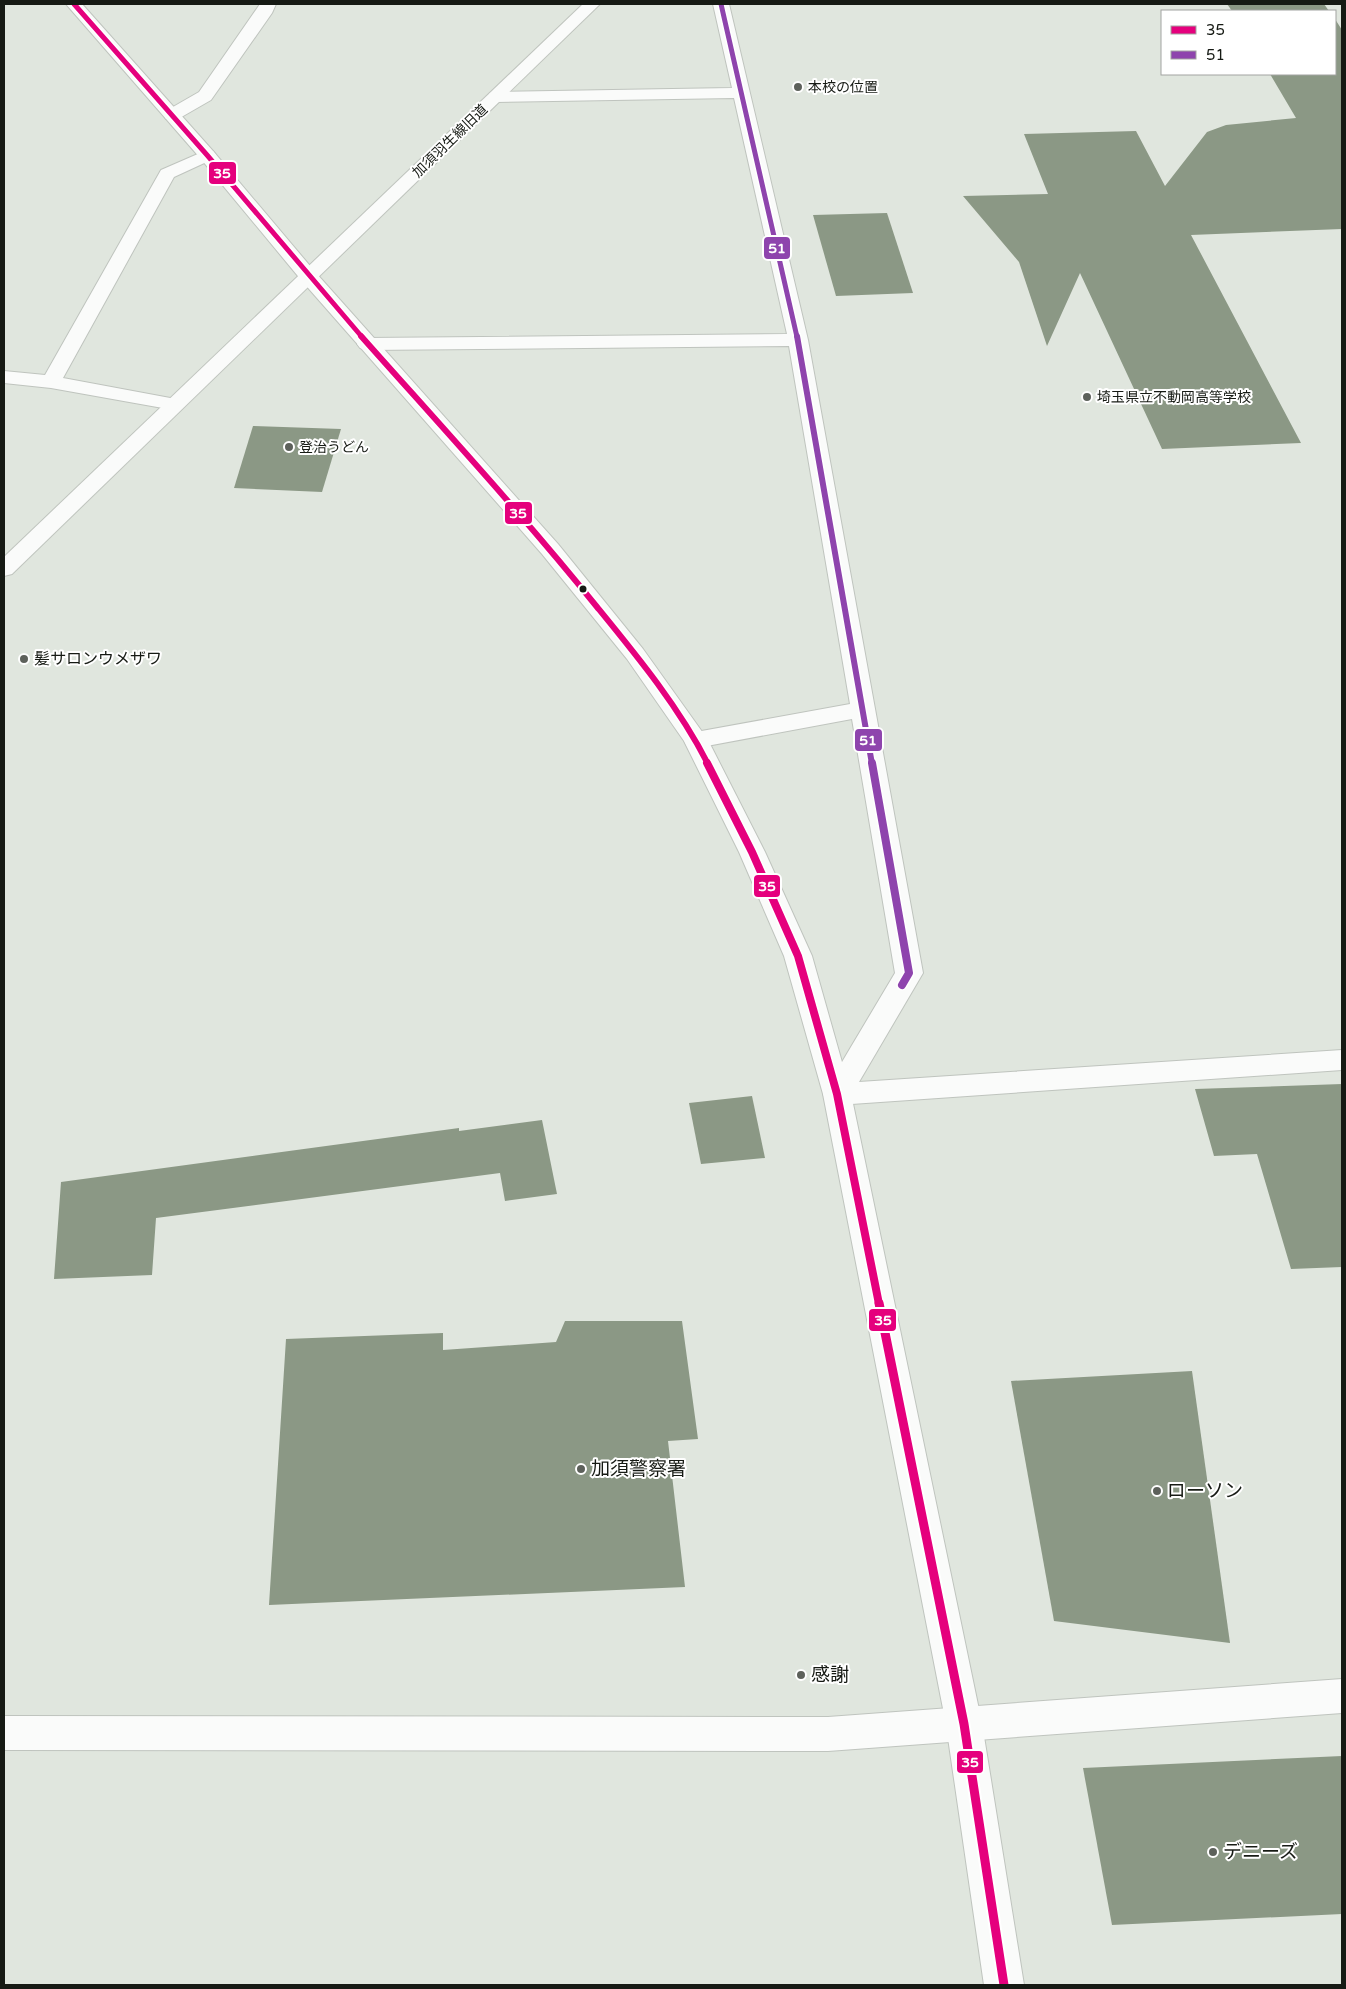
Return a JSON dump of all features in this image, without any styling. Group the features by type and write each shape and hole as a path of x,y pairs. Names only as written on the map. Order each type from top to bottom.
{"street":[{"path":"74,4 207,155 367,344 556,557 635,654 696,740 752,852 798,956 837,1094 964,1724 1004,1985"},
{"path":"172,115 205,96 264,14 268,4"},
{"name":"加須羽生線旧道","path":"4,569 592,4"},
{"path":"721,4 798,340 909,973 837,1094"},
{"path":"496,97 742,93"},
{"path":"51,382 167,174 207,155"},
{"path":"367,344 798,340"},
{"path":"4,377 51,382 174,404"},
{"path":"696,740 863,709"},
{"path":"837,1094 1342,1060"},
{"path":"4,1733 828,1734 1342,1696"}],"building":[{"path":"1227,4 1324,4 1328,10 1231,10"},
{"path":"1336,21 1342,30 1342,229 1191,235 1301,443 1162,449 1080,273 1047,346 1019,262 963,196 1048,194 1024,134 1136,131 1165,186 1207,132 1226,125 1296,118 1271,75 1336,75"},
{"path":"887,213 913,293 836,296 813,215"},
{"path":"253,426 341,429 322,492 234,488"},
{"path":"1342,1084 1342,1267 1291,1269 1257,1154 1214,1156 1195,1089"},
{"path":"752,1096 765,1158 701,1164 689,1103"},
{"path":"542,1120 557,1194 505,1201 500,1173 156,1218 152,1275 54,1279 61,1182 459,1128 459,1131"},
{"path":"565,1321 682,1321 698,1439 668,1441 685,1587 269,1605 286,1339 443,1333 443,1350 556,1342"},
{"path":"1192,1371 1230,1643 1054,1621 1011,1381"},
{"path":"1342,1756 1342,1914 1112,1925 1083,1768"}],"transit line":[{"name":"35","path":"74,4 207,155 309,277 550,549 635,654 696,740 752,852 798,956 837,1094 964,1724 1004,1985"},
{"name":"51","path":"721,4 798,340 909,973 902,985"}],"place":[{"name":"本校の位置","path":"798,87"},
{"name":"埼玉県立不動岡高等学校","path":"1087,397"},
{"name":"登治うどん","path":"289,447"},
{"name":"髪サロンウメザワ","path":"24,659"},
{"name":"加須警察署","path":"581,1469"},
{"name":"ローソン","path":"1157,1491"},
{"name":"感謝","path":"801,1675"},
{"name":"デニーズ","path":"1213,1852"}]}
